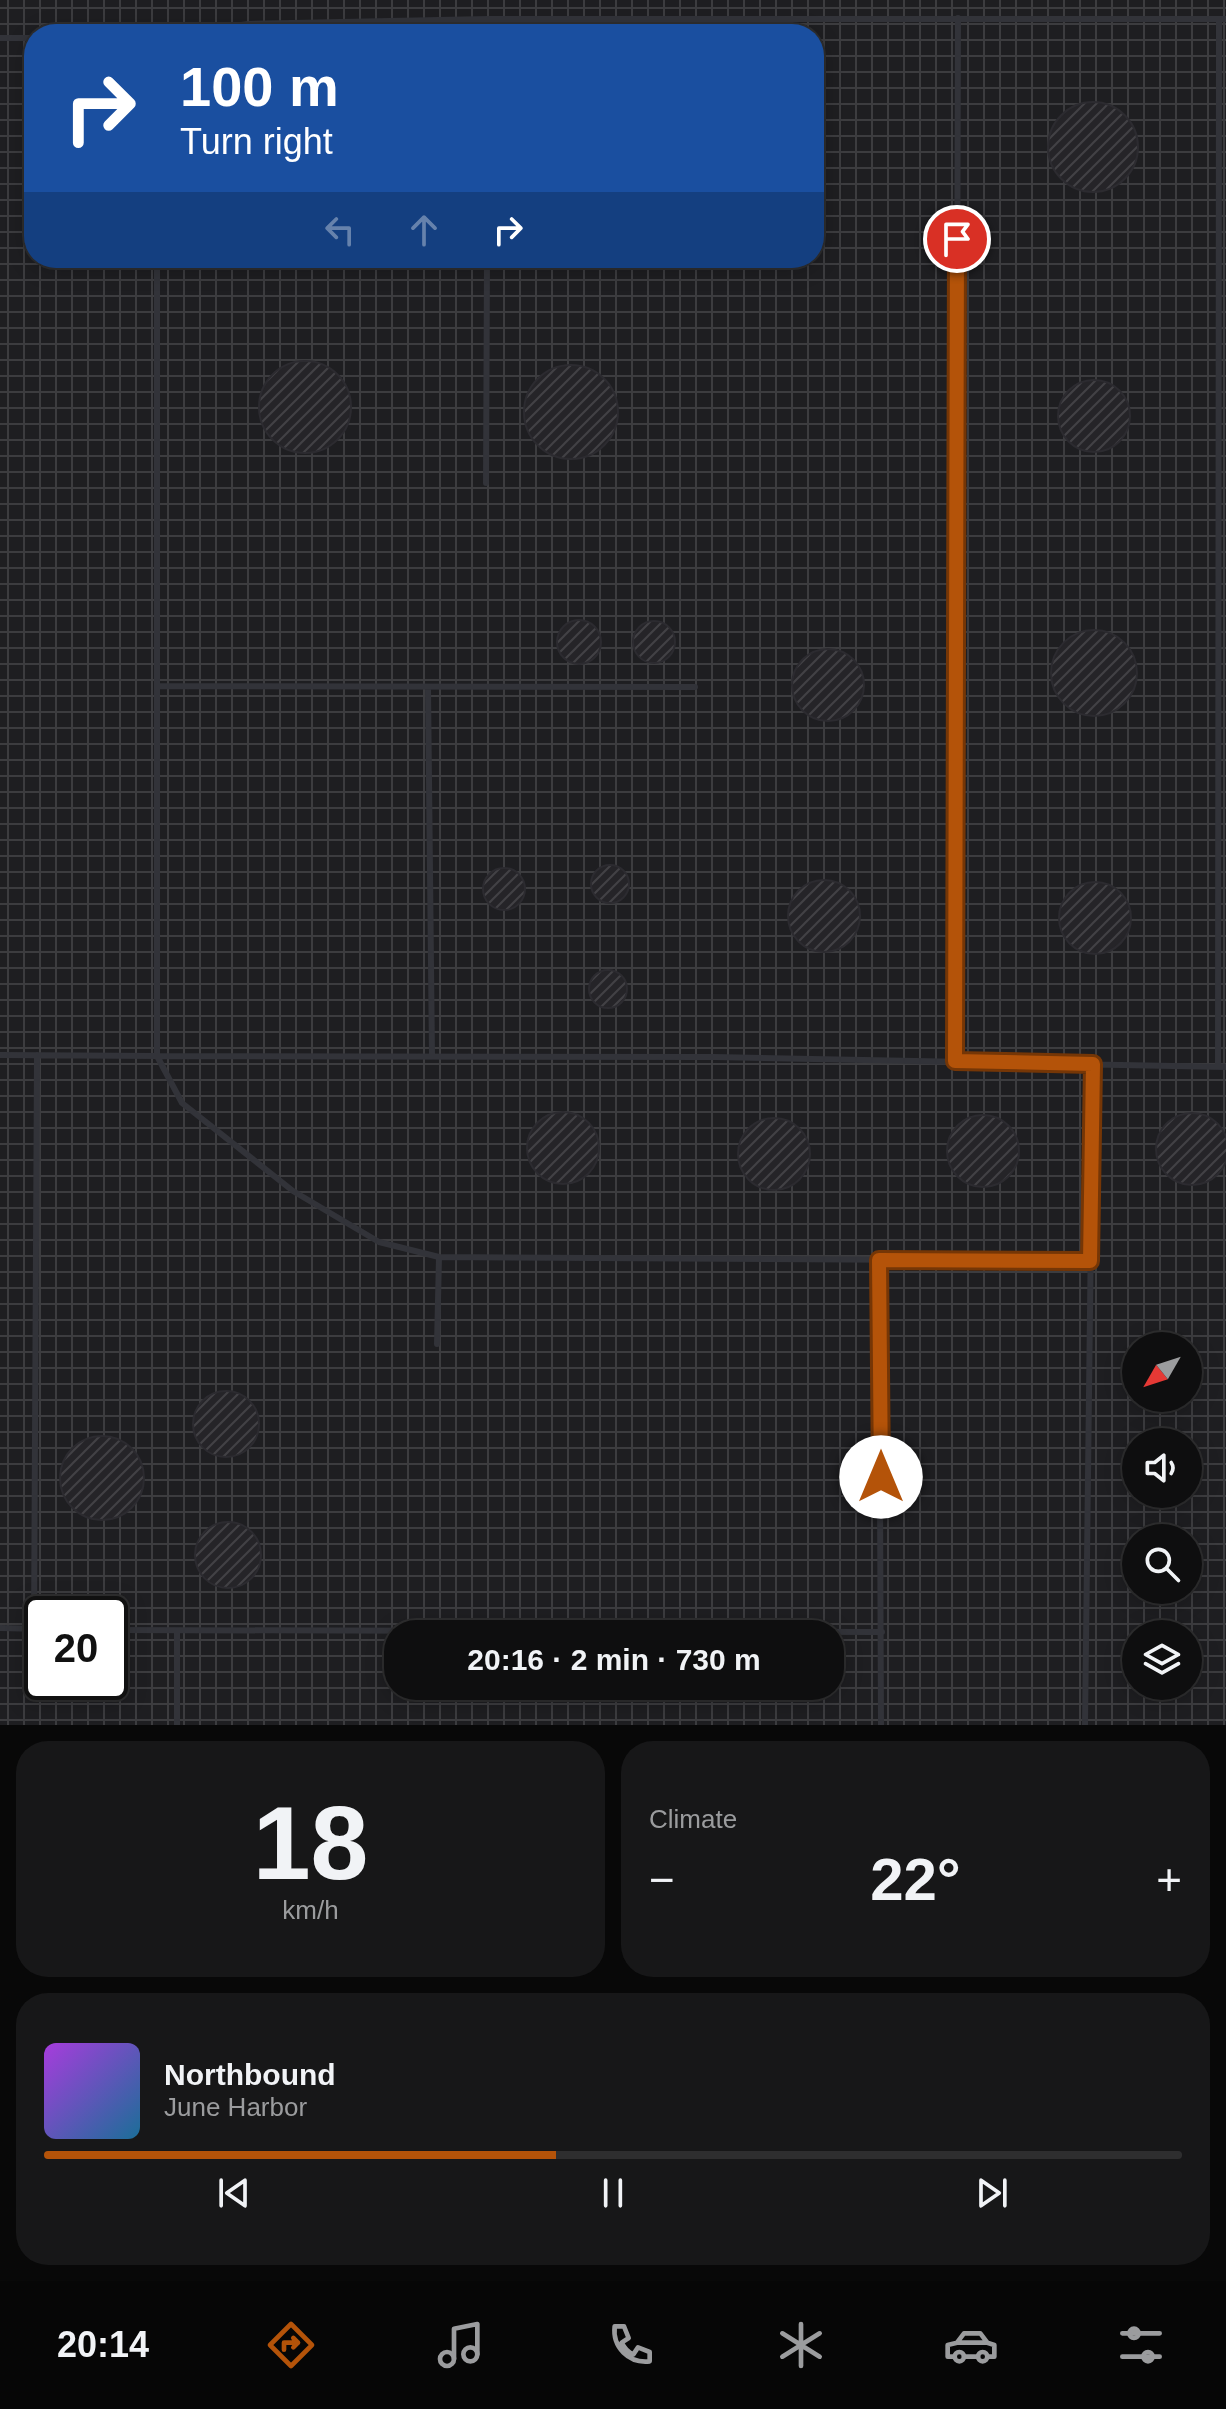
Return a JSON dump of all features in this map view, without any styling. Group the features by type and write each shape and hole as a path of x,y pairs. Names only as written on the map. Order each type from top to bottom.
{"lane":[{"path":"955,1061 958,18"},
{"path":"488,19 488,24"},
{"path":"0,1055 432,1056 1222,1066 1223,19 488,19 248,24"},
{"path":"0,38 24,38"},
{"path":"157,268 157,1056 182,1103 293,1191 379,1242 439,1257 1090,1261"},
{"path":"486,483 487,268"},
{"path":"157,686 695,687"},
{"path":"428,687 432,1056"},
{"path":"37,1055 38,1596"},
{"path":"1085,1725 1093,1064"},
{"path":"437,1344 439,1257"},
{"path":"879,1260 881,1725"},
{"path":"0,1628 24,1629"},
{"path":"128,1630 882,1632"},
{"path":"177,1631 177,1725"}],"shaded area":[{"path":"0,0 1226,0 1226,1725 0,1725"}],"building":[{"path":"1093,102 1110,105 1125,115 1135,130 1138,147 1135,164 1125,179 1110,189 1093,192 1076,189 1061,179 1051,164 1048,147 1051,130 1061,115 1076,105"},
{"path":"305,361 322,365 337,375 347,390 351,407 347,424 337,439 322,449 305,453 288,449 273,439 263,424 259,407 263,390 273,375 288,365"},
{"path":"571,365 589,368 604,379 615,394 618,412 615,430 604,445 589,456 571,459 553,456 538,445 527,430 524,412 527,394 538,379 553,368"},
{"path":"1094,380 1114,386 1124,396 1130,416 1124,436 1114,446 1094,452 1074,446 1064,436 1058,416 1064,396 1074,386"},
{"path":"579,620 594,627 601,642 594,657 579,664 564,657 557,642 564,627"},
{"path":"654,621 669,627 675,642 669,657 654,663 639,657 633,642 639,627"},
{"path":"1094,630 1118,637 1130,649 1137,673 1130,697 1118,709 1094,716 1070,709 1058,697 1051,673 1058,649 1070,637"},
{"path":"828,649 848,655 858,665 864,685 858,705 848,715 828,721 808,715 798,705 792,685 798,665 808,655"},
{"path":"610,865 624,870 629,884 624,898 610,903 596,898 591,884 596,870"},
{"path":"504,868 519,874 525,889 519,904 504,910 489,904 483,889 489,874"},
{"path":"824,880 844,886 854,896 860,916 854,936 844,946 824,952 804,946 794,936 788,916 794,896 804,886"},
{"path":"1095,882 1115,888 1125,898 1131,918 1125,938 1115,948 1095,954 1075,948 1065,938 1059,918 1065,898 1075,888"},
{"path":"608,970 622,975 627,989 622,1003 608,1008 594,1003 589,989 594,975"},
{"path":"563,1112 583,1118 593,1128 599,1148 593,1168 583,1178 563,1184 543,1178 533,1168 527,1148 533,1128 543,1118"},
{"path":"1192,1113 1206,1116 1225,1135 1225,1163 1206,1182 1192,1185 1178,1182 1159,1163 1156,1149 1159,1135 1178,1116"},
{"path":"983,1115 1003,1121 1013,1131 1019,1151 1013,1171 1003,1181 983,1187 963,1181 953,1171 947,1151 953,1131 963,1121"},
{"path":"774,1118 794,1124 804,1134 810,1154 804,1174 794,1184 774,1190 754,1184 744,1174 738,1154 744,1134 754,1124"},
{"path":"226,1391 239,1394 249,1401 256,1411 259,1424 256,1437 249,1447 239,1454 226,1457 213,1454 203,1447 196,1437 193,1424 196,1411 203,1401 213,1394"},
{"path":"102,1436 118,1439 132,1448 141,1462 144,1478 141,1494 132,1508 118,1517 102,1520 86,1517 72,1508 63,1494 60,1478 63,1462 72,1448 86,1439"},
{"path":"228,1522 241,1525 251,1532 258,1542 261,1555 258,1568 251,1578 241,1585 228,1588 215,1585 205,1578 198,1568 195,1555 198,1542 205,1532 215,1525"}],"route":[{"path":"881,1477 879,1260 1090,1261 1093,1064 955,1061 957,239"}]}
